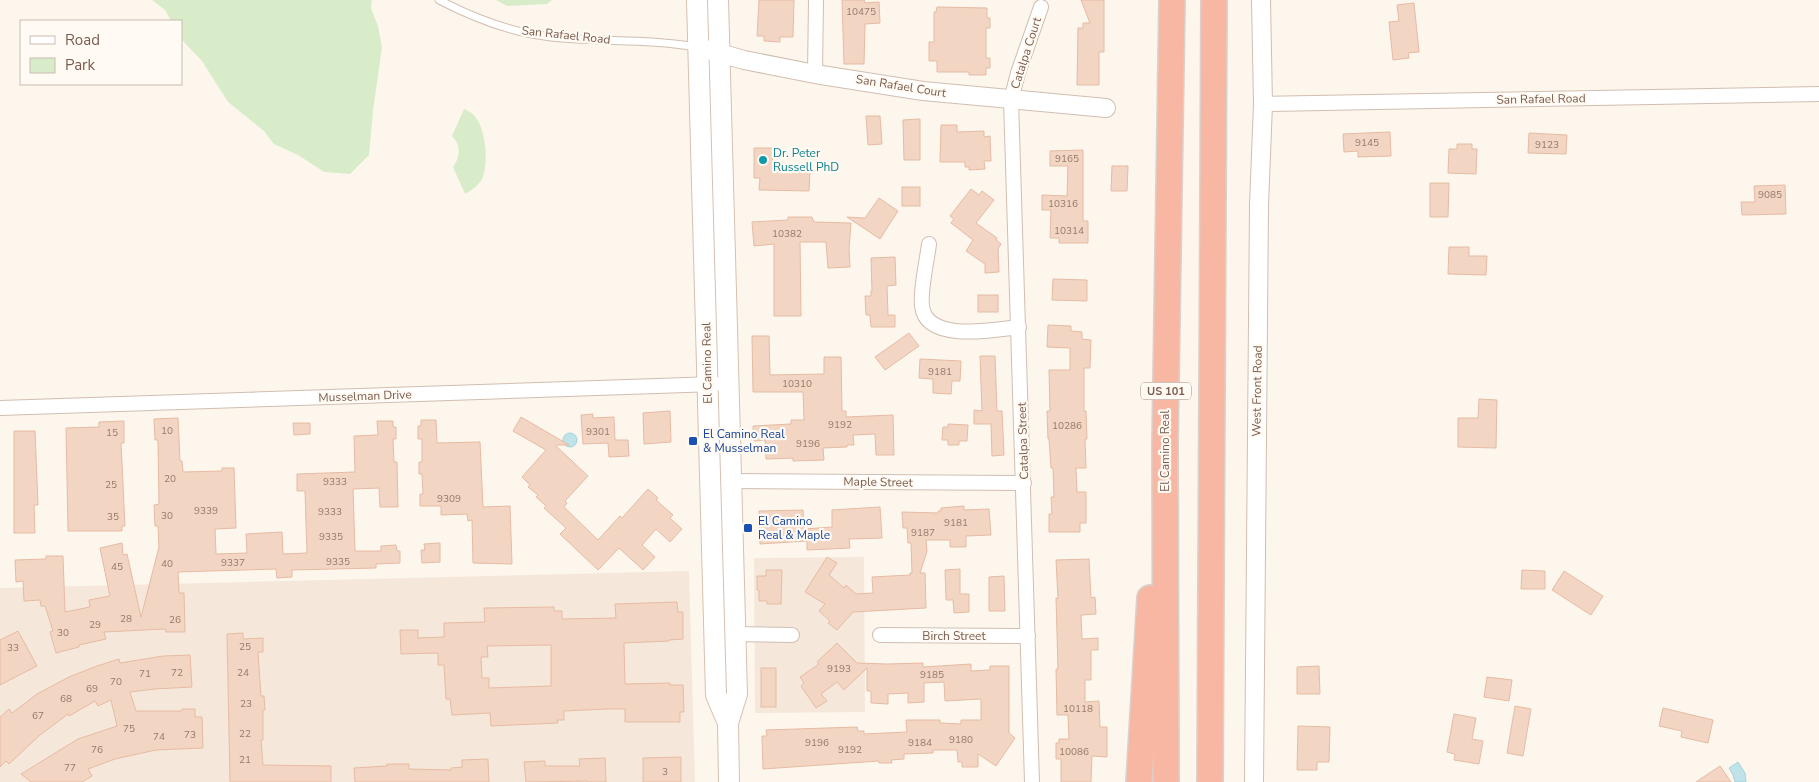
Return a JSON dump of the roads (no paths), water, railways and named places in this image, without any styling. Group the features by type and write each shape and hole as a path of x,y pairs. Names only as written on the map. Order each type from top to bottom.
{"highway":[{"name":"El Camino Real","path":"1166,782 1165,444 1172,0"},
{"path":"1210,782 1214,0"},
{"path":"1139,782 1154,510 1165,444"}],"main road":[{"name":"El Camino Real","path":"697,0 716,695 728,723"},
{"name":"El Camino Real","path":"718,0 737,694 728,723 729,782"}],"street":[{"path":"815,74 816,0"},
{"name":"West Front Road","path":"1254,782 1259,205 1262,104 1261,0"},
{"name":"Catalpa Court","path":"1011,100 1018,73 1041,7"},
{"name":"San Rafael Court","path":"698,48 744,60 815,74 924,91 1106,108"},
{"name":"San Rafael Road","path":"1262,104 1819,94"},
{"name":"Catalpa Street","path":"1011,100 1032,782"},
{"path":"929,244 922,305 930,321 947,331 958,332 1019,327"},
{"name":"Musselman Drive","path":"0,408 729,384"},
{"name":"Maple Street","path":"731,481 1024,483"},
{"path":"735,634 792,635"},
{"name":"Birch Street","path":"880,635 1028,636"}],"lane":[{"name":"San Rafael Road","path":"439,0 495,24 532,34 571,38 676,43 698,48"}],"water":[{"path":"567,433 573,433 577,440 573,447 567,447 563,443 563,437"},
{"path":"1738,762 1745,773 1746,782 1735,782 1729,768"}],"place":[{"name":"Dr. Peter Russell PhD","path":"763,160"},
{"name":"El Camino Real & Musselman","path":"693,441"},
{"name":"El Camino Real & Maple","path":"748,528"}]}
